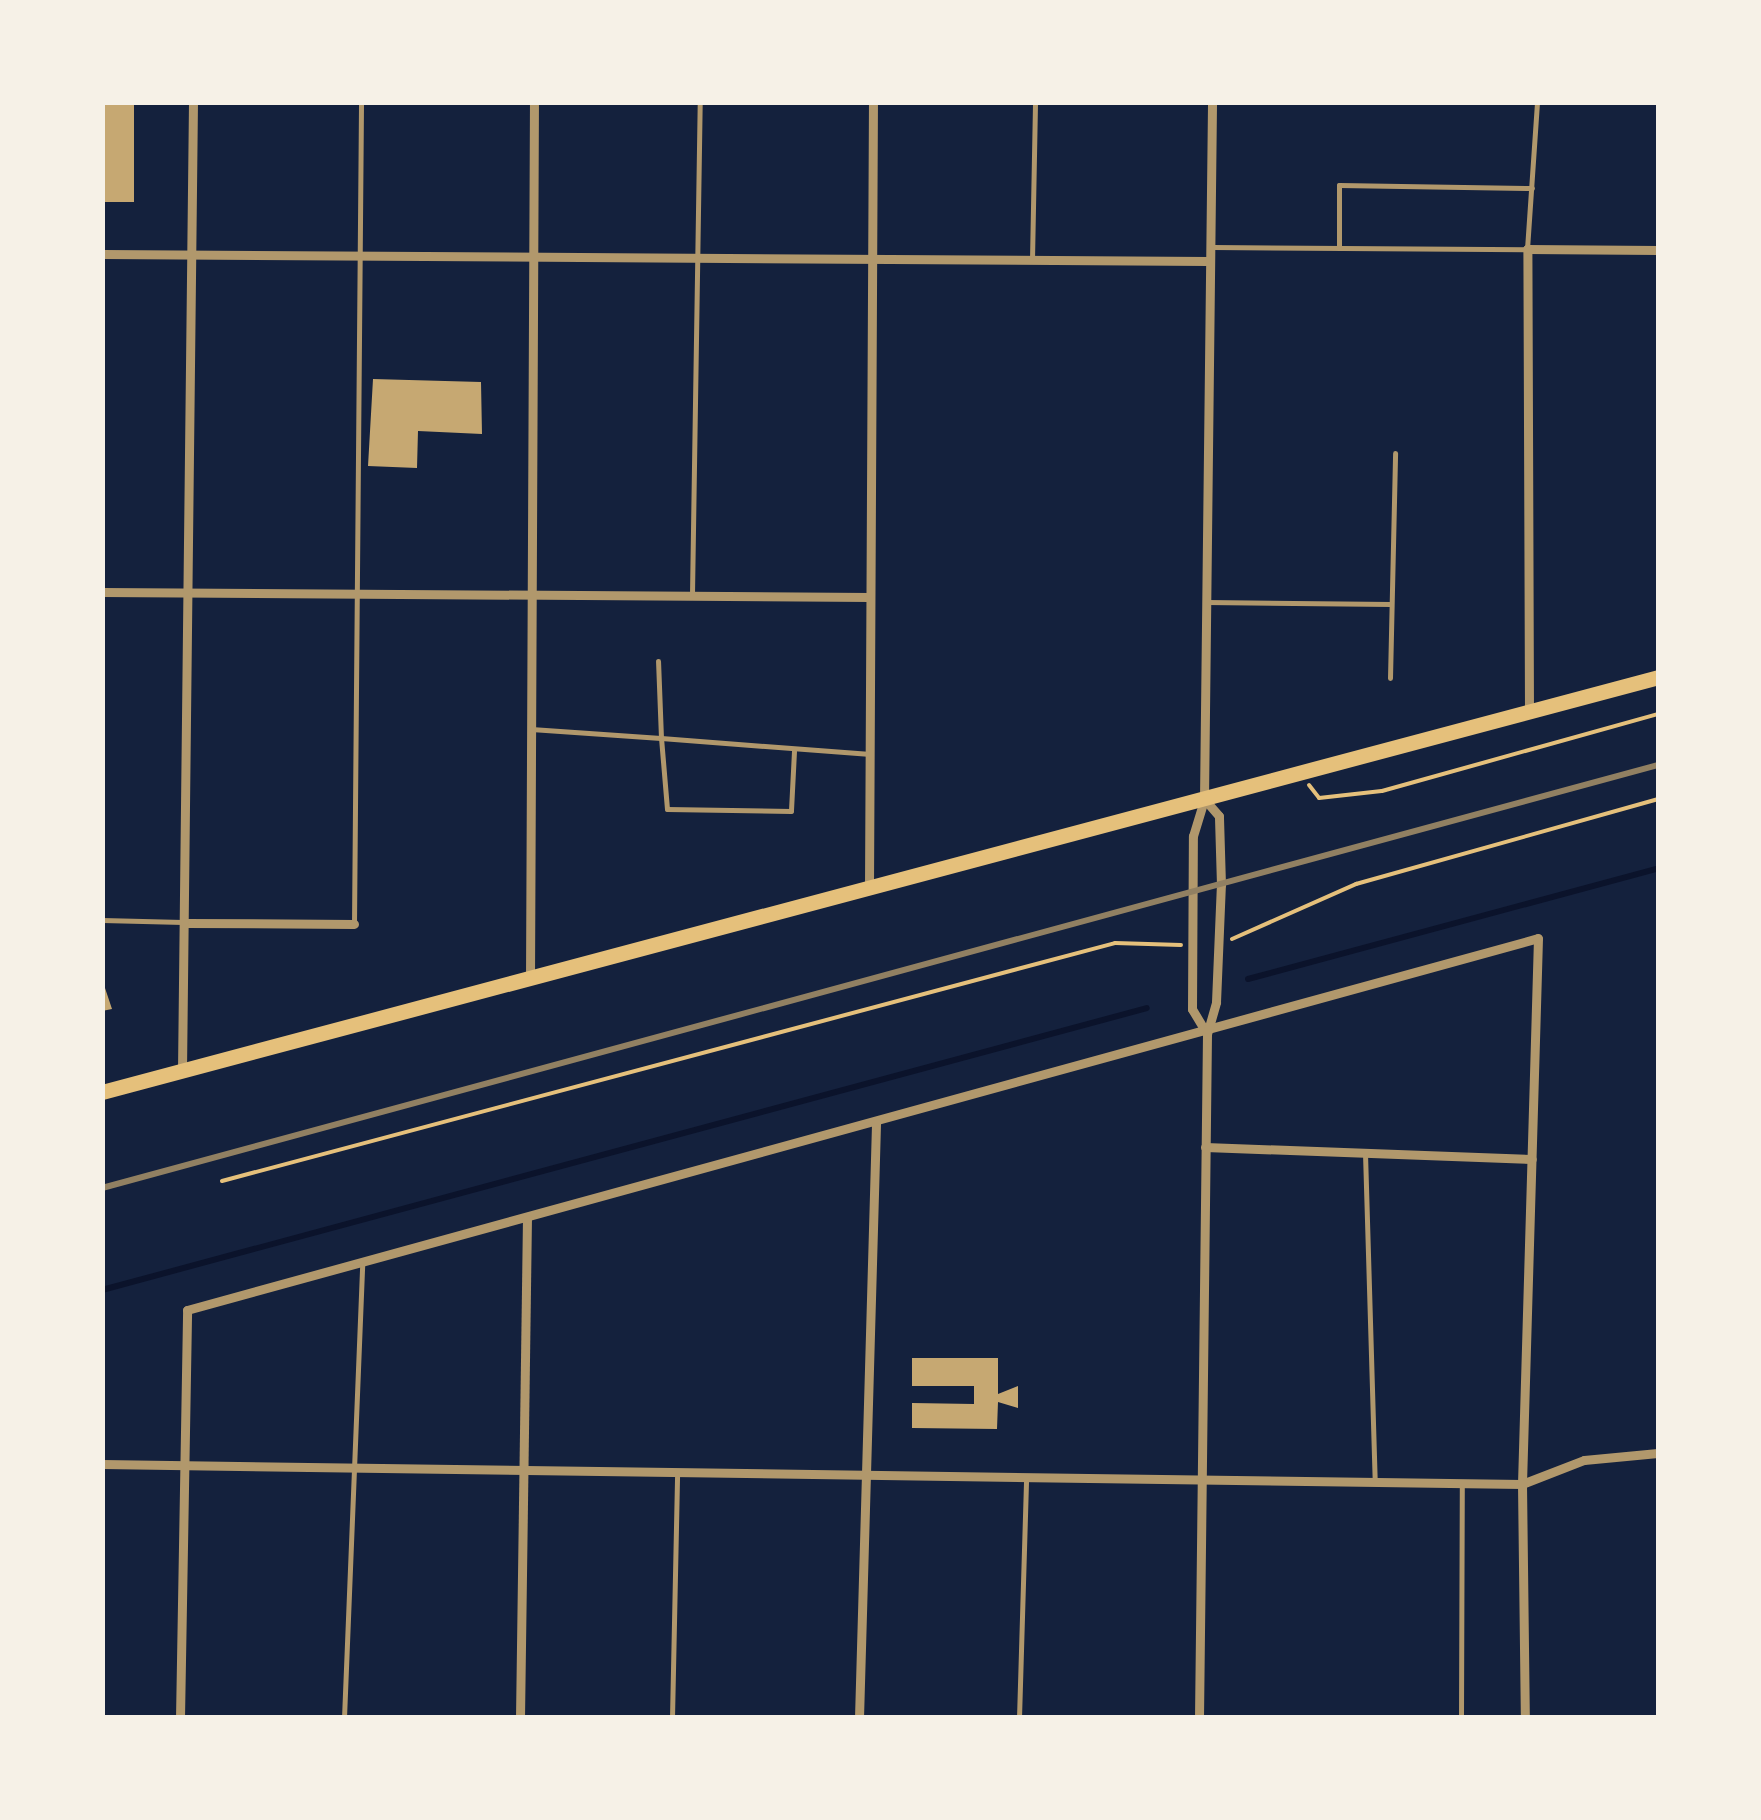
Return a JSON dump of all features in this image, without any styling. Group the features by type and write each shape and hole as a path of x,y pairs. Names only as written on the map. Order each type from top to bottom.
{"main road":[{"path":"102,1092 1658,677"}],"street":[{"path":"182,1071 193,102"},
{"path":"530,978 534,102"},
{"path":"868,888 874,102"},
{"path":"1207,1034 1192,1009 1193,836 1204,799 1212,102"},
{"path":"1528,712 1527,249 1658,250"},
{"path":"102,254 1208,261"},
{"path":"102,592 870,597"},
{"path":"1199,1718 1207,1034 1216,1002 1219,816 1204,799"},
{"path":"186,922 354,924"},
{"path":"180,1718 186,1310 1207,1034 1538,938 1522,1484 1525,1718"},
{"path":"859,1718 876,1123"},
{"path":"1205,1147 1532,1159"},
{"path":"520,1718 527,1218"},
{"path":"102,1464 1522,1484 1584,1460 1658,1453"}],"lane":[{"path":"354,924 360,594 361,102"},
{"path":"692,596 700,102"},
{"path":"1032,260 1036,102"},
{"path":"1208,246 1527,249 1538,102"},
{"path":"1339,248 1339,185 1532,188"},
{"path":"1390,678 1395,453"},
{"path":"1206,602 1391,604"},
{"path":"658,661 667,808 791,812 794,751"},
{"path":"532,729 870,754"},
{"path":"102,920 186,922"},
{"path":"1366,1153 1375,1481"},
{"path":"344,1718 362,1263"},
{"path":"672,1718 676,1472"},
{"path":"1018,1718 1026,1476"},
{"path":"1460,1718 1462,1482"}],"path":[{"path":"1301,773 1319,798 1382,790 1658,714"},
{"path":"1218,946 1356,884 1658,799"},
{"path":"222,1181 1115,942 1193,945"}],"building":[{"path":"102,102 134,102 134,202 102,202"},
{"path":"373,379 481,382 482,434 418,431 417,468 368,466"},
{"path":"102,979 112,1009 102,1011"},
{"path":"912,1358 998,1358 998,1394 1018,1386 1018,1408 998,1402 997,1429 912,1428 912,1403 974,1404 974,1386 912,1386"}],"waterway":[{"path":"1248,979 1658,868"},
{"path":"102,1290 1147,1008"}],"railway":[{"path":"102,1188 1658,765"}]}
